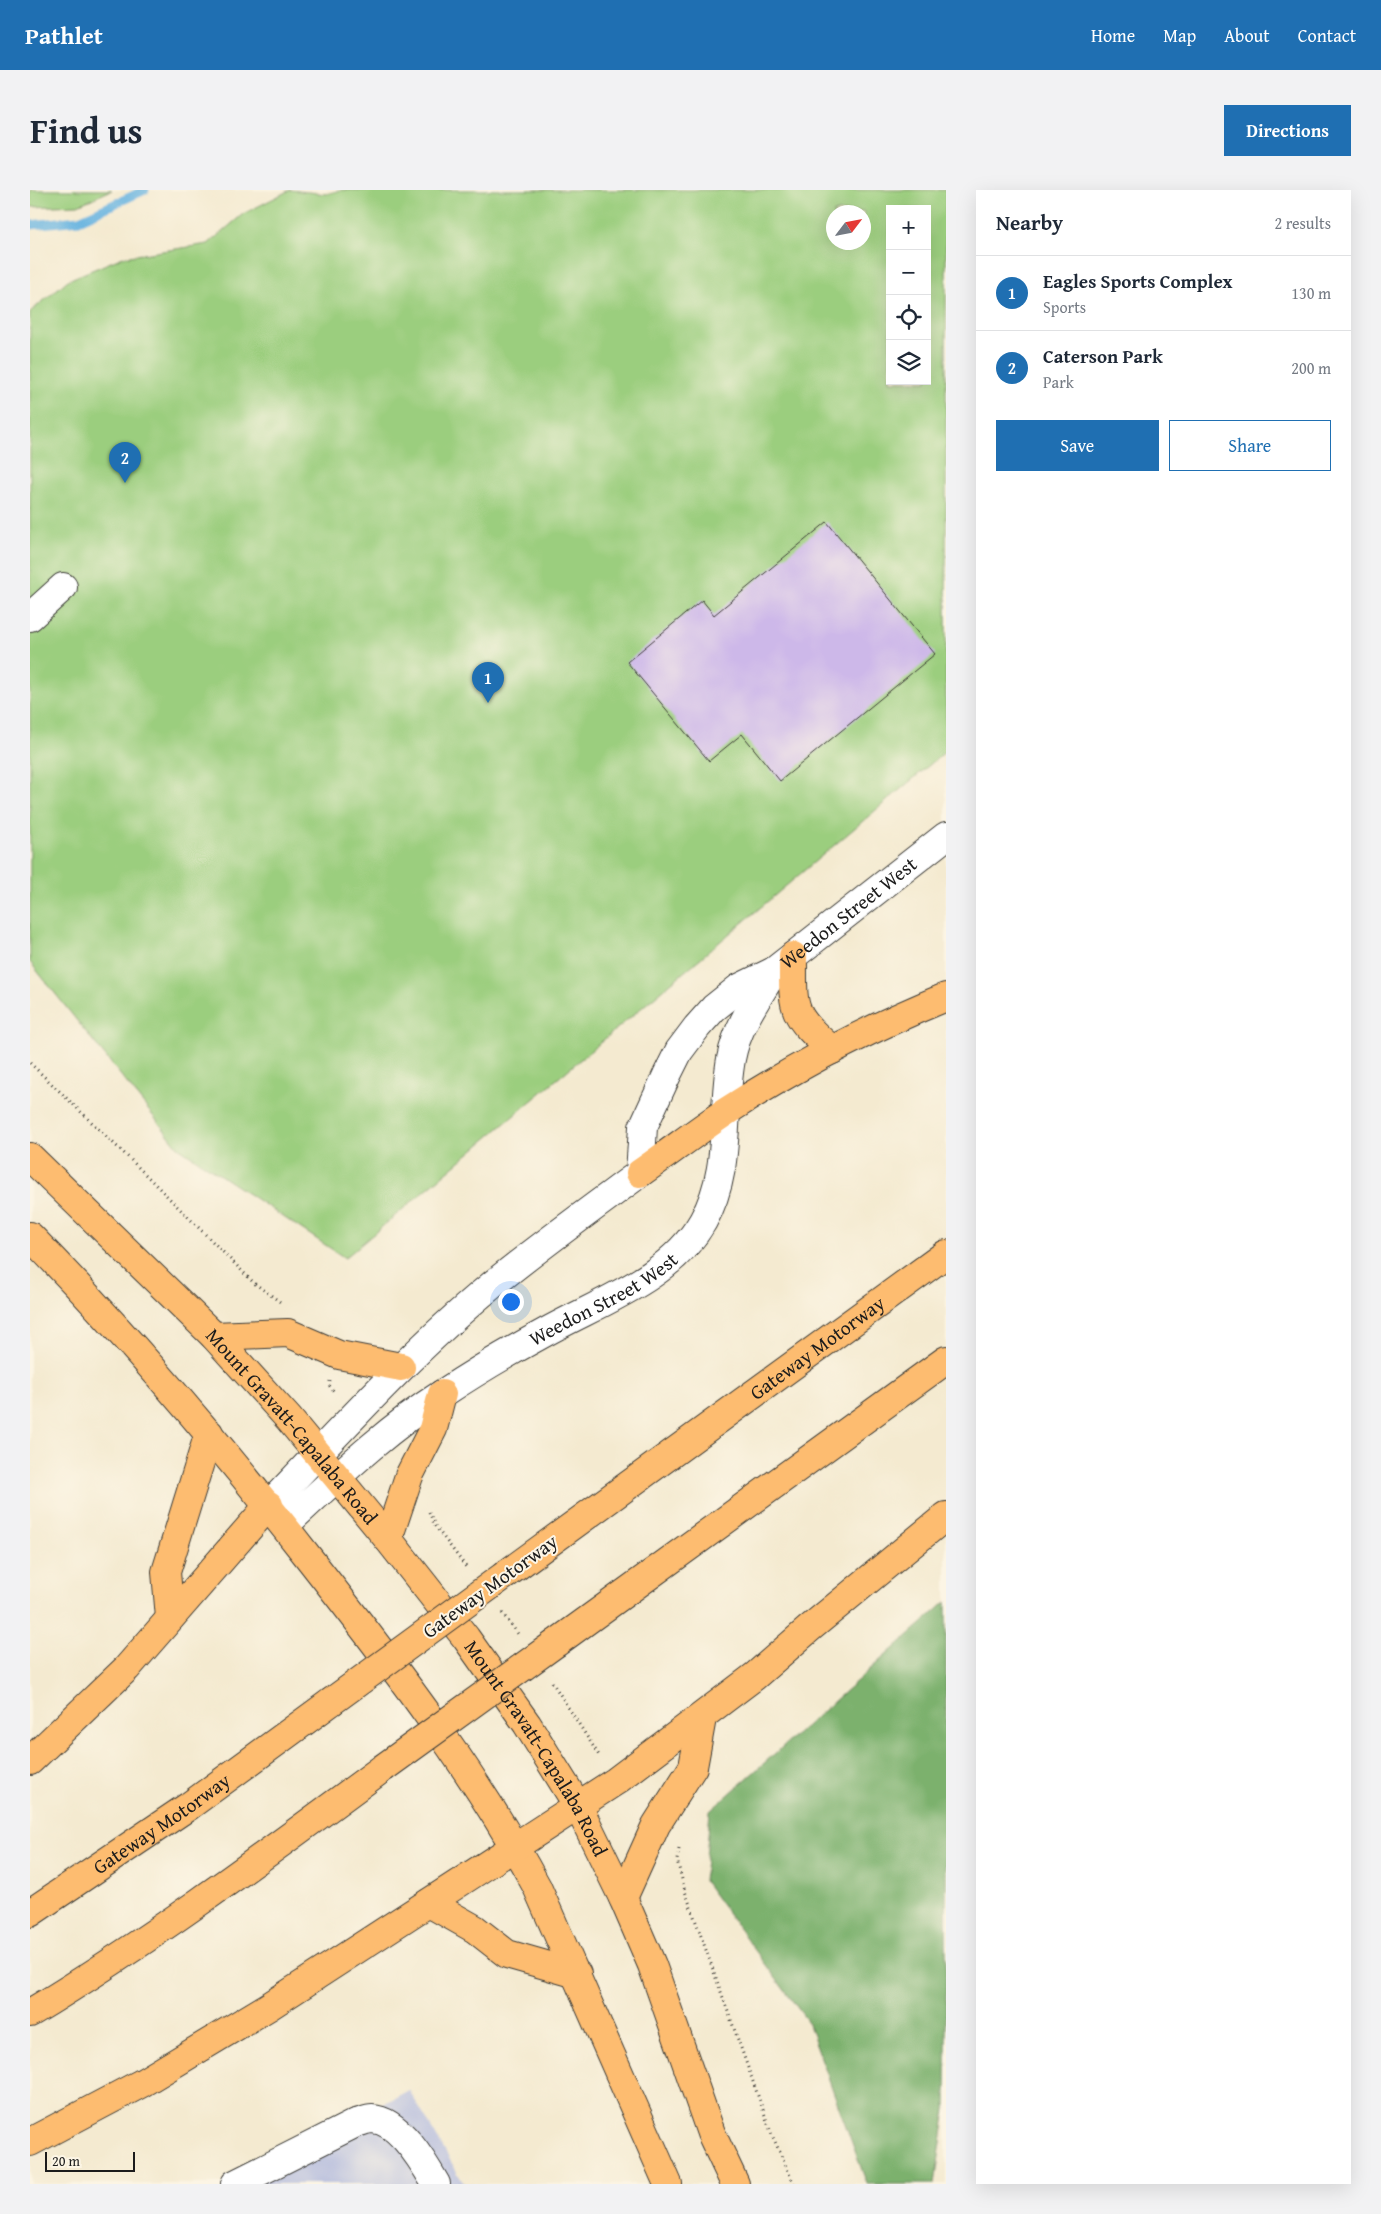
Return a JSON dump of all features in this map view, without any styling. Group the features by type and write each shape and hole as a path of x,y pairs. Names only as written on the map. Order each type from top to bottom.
{"highway":[{"path":"784,963 798,1015 806,1028 832,1050"},
{"path":"640,1173 726,1112 832,1050 914,1010 946,997"},
{"name":"Mount Gravatt-Capalaba Road","path":"30,1157 214,1336 289,1419 388,1539 472,1646 527,1724 578,1806 623,1898 652,1965 711,2133 735,2184"},
{"path":"30,1236 121,1332 210,1433 277,1515 412,1692 466,1770 515,1846 537,1887 668,2184"},
{"name":"Gateway Motorway","path":"30,1913 189,1806 946,1254"},
{"path":"214,1336 288,1333 339,1354 401,1367"},
{"path":"30,2013 143,1941 262,1857 946,1360"},
{"path":"388,1539 409,1476 433,1429 442,1394"},
{"path":"170,1618 166,1572 210,1433"},
{"path":"30,1761 127,1668 170,1618 277,1515"},
{"path":"30,2142 150,2078 268,2007 624,1776 755,1676 946,1516"},
{"path":"623,1898 656,1825 693,1767 702,1718"},
{"path":"429,1903 475,1929 507,1954 577,1974"}],"street":[{"path":"30,617 64,587"},
{"name":"Weedon Street West","path":"640,1173 644,1127 680,1051 697,1027 714,1008 739,988 784,963 946,836"},
{"name":"Weedon Street West","path":"277,1515 338,1477 385,1435 442,1394 544,1333 645,1278 685,1246 703,1222 714,1199 721,1172 725,1149 726,1112 732,1057 740,1028 784,963"},
{"path":"277,1515 318,1454 401,1367 492,1285 640,1173"},
{"path":"235,2184 356,2123 372,2119 395,2128 421,2158 436,2184"}],"path":[{"path":"30,1063 130,1159 254,1283 289,1308"},
{"path":"428,1507 435,1526 468,1571"},
{"path":"497,1607 519,1636"},
{"path":"550,1678 603,1761"},
{"path":"680,1842 677,1860 685,1891 772,2135 794,2184"}],"shaded area":[{"path":"409,2090 464,2184 237,2184"}],"green space":[{"path":"30,190 112,190 78,205 30,207"},
{"path":"290,190 326,194 341,190 946,190 946,751 345,1258 178,1147 30,962 30,312 68,280 123,257 208,244 243,214"},
{"path":"946,1602 946,2108 935,2184 867,2184 808,2022 704,1881 710,1811"}],"building":[{"path":"827,522 935,654 780,781 742,734 709,761 627,662 702,600 714,615"}],"waterway":[{"path":"30,225 79,220 145,190"}],"place":[{"name":"Caterson Park","path":"125,483"},
{"name":"Eagles Sports Complex","path":"488,703"}]}
